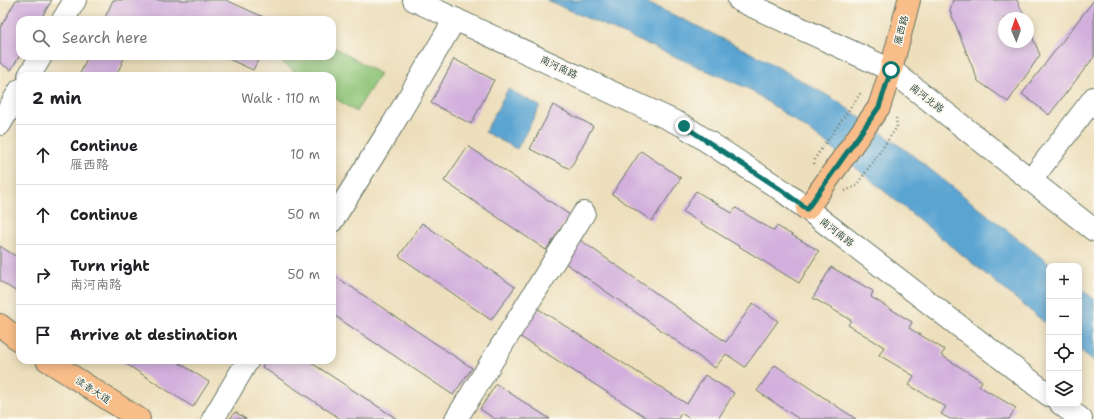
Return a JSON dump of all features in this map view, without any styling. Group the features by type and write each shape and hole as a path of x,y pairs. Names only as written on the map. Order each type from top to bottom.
{"main road":[{"name":"雁西路","path":"807,209 879,107 891,70 909,0"},
{"path":"0,325 16,338"},
{"name":"读者大道","path":"53,364 139,419"}],"street":[{"path":"65,16 75,0"},
{"name":"南河南路","path":"414,0 684,126 780,189 1046,393"},
{"name":"南河北路","path":"739,0 891,70 1094,230"},
{"path":"336,215 393,124 455,19"},
{"path":"31,72 39,60"},
{"path":"2,115 16,96"},
{"path":"1030,180 1094,98"},
{"path":"456,419 584,212"},
{"path":"214,419 246,364"},
{"path":"1065,407 1081,419"}],"path":[{"path":"815,158 860,94"},
{"path":"856,186 897,127"}],"green space":[{"path":"336,48 380,74 356,112 336,99 336,72 296,72 283,63 285,60 336,60"}],"water":[{"path":"546,0 641,0 767,61 837,101 907,151 1048,263 1046,263 1046,324 817,136 749,89"},
{"path":"508,89 540,106 517,149 485,132"},
{"path":"1082,289 1094,299 1094,361 1082,351"}],"building":[{"path":"16,0 52,0 42,16 16,16 17,60 11,70 0,63 0,28"},
{"path":"113,0 226,0 261,16 106,16"},
{"path":"953,0 1017,0 1022,12 998,12 998,48 1034,48 1034,40 1040,55 1008,102 978,81 950,11"},
{"path":"1094,0 1094,57 1049,115 1022,94"},
{"path":"454,59 494,80 471,124 431,103"},
{"path":"86,60 123,60 118,72 81,72"},
{"path":"231,60 258,60 253,70"},
{"path":"553,105 593,126 570,169 530,149"},
{"path":"468,146 570,215 546,250 444,181"},
{"path":"641,151 681,178 652,221 612,194"},
{"path":"696,191 732,213 736,208 774,231 777,226 819,251 799,283 683,212"},
{"path":"422,223 515,287 491,320 399,256"},
{"path":"580,240 726,342 753,303 778,321 745,367 726,354 715,368 564,262"},
{"path":"0,246 16,256 16,291 0,281"},
{"path":"831,267 873,291 871,297 912,322 909,328 945,350 941,355 982,381 979,386 1016,408 1009,419 950,419 941,414 946,407 909,385 914,376 879,355 884,347 848,325 851,320 813,298"},
{"path":"336,277 472,368 453,395 336,317"},
{"path":"537,308 687,404 705,375 734,393 718,419 690,419 681,413 678,419 649,419 519,336"},
{"path":"126,364 181,364 209,382 193,407"},
{"path":"264,364 313,364 397,419 341,419 262,367"},
{"path":"775,365 856,419 799,419 757,391"},
{"path":"496,384 550,419 495,419 480,409"},
{"path":"235,412 246,419 230,419"}],"route":[{"path":"684,126 780,189 807,209 879,107 891,70"}]}
